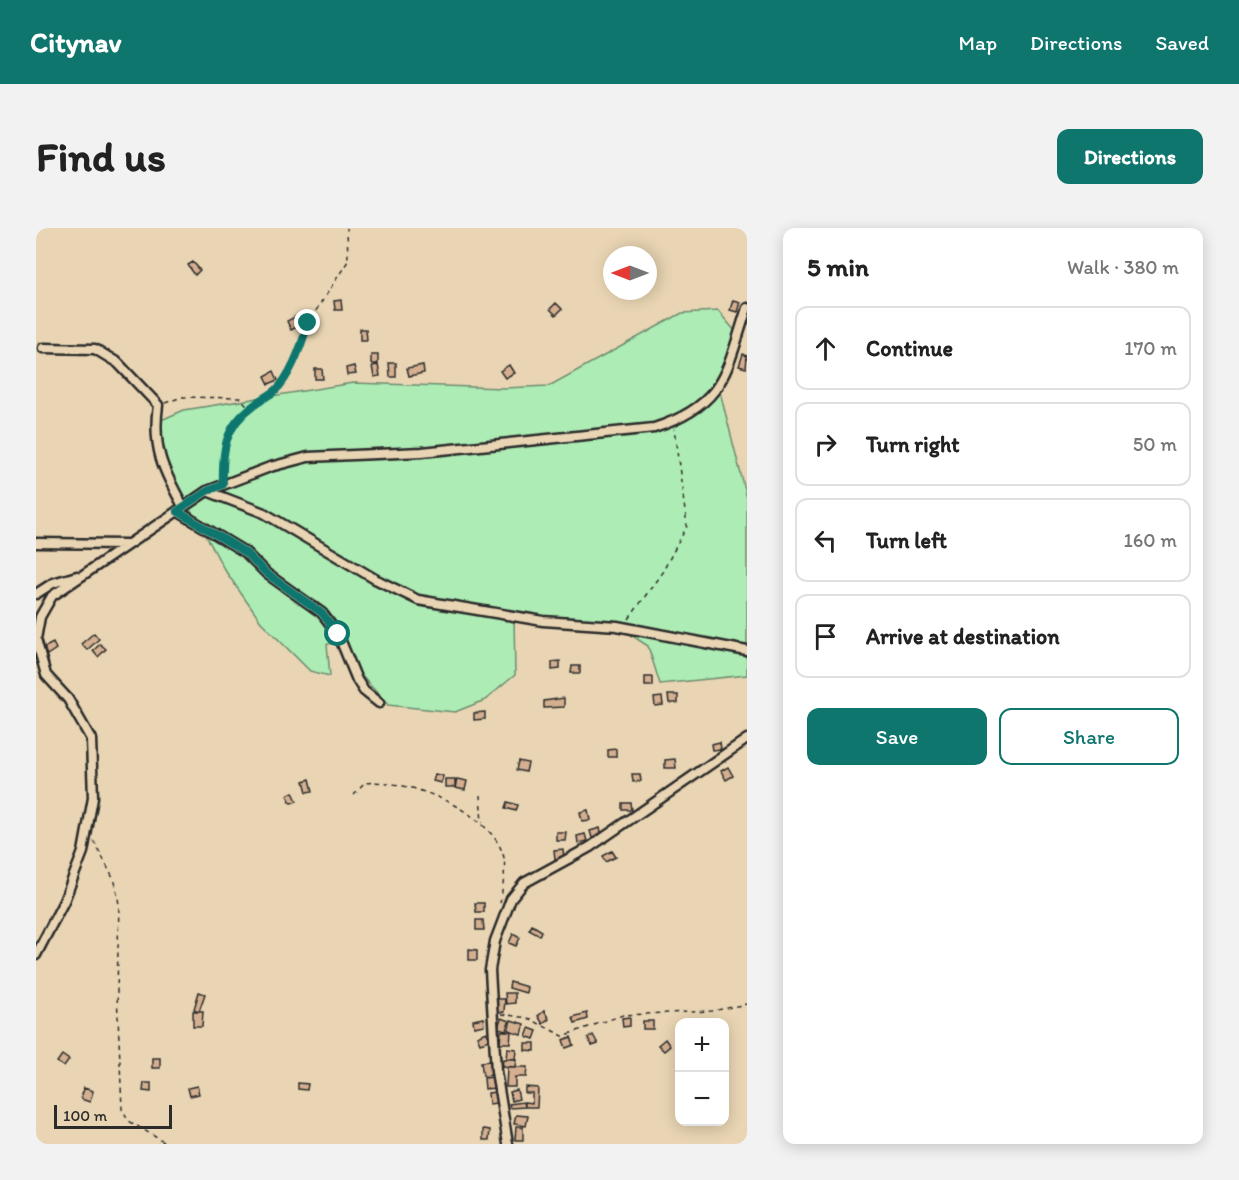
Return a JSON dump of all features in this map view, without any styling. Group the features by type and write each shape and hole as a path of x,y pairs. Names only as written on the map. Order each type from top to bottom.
{"street":[{"path":"36,955 64,901 83,852 93,798 91,739 68,699 46,675 36,639 40,617 52,596 207,491 308,457 422,452 654,428 673,422 699,408 713,393 730,362 747,308"},
{"path":"43,348 94,349 118,363 158,405 155,429 156,446 180,508 245,552 267,574 322,613 338,634 357,680 364,691 379,703"},
{"path":"207,491 264,513 375,579 418,600 543,621 622,627 747,651"},
{"path":"36,543 126,544"},
{"path":"36,594 53,583 84,574"},
{"path":"508,1144 496,1071 490,970 495,941 511,899 524,884 590,847 747,740"}],"path":[{"path":"223,485 222,463 228,432 250,408 277,389 300,350 308,323 348,261 347,228"},
{"path":"158,405 182,397 240,398 250,408"},
{"path":"622,627 663,570 687,526 673,422"},
{"path":"354,795 364,783 390,785 442,798 463,808 482,824 498,843 504,859 499,912"},
{"path":"480,795 482,824"},
{"path":"87,829 115,882 119,904 117,993 122,1109 129,1121 167,1144"},
{"path":"491,1013 528,1018 563,1036 623,1015 712,1011 747,1004"}],"green space":[{"path":"718,311 741,338 719,388 747,498 747,675 660,684 648,646 625,631 514,616 515,675 485,700 455,712 388,705 351,664 338,643 327,644 330,676 310,671 261,622 224,569 202,528 169,478 159,421 184,410 353,383 503,388 549,386 682,313"}],"building":[{"path":"193,262 200,270 195,275 188,265"},
{"path":"341,300 342,310 335,310 334,301"},
{"path":"733,300 740,302 737,312 730,310"},
{"path":"556,303 562,309 556,315 550,309"},
{"path":"297,316 301,325 291,330 287,321"},
{"path":"360,329 366,329 367,340 360,340"},
{"path":"743,354 747,356 746,368 739,366"},
{"path":"371,355 378,355 378,364 371,364"},
{"path":"389,363 396,363 396,377 390,377"},
{"path":"378,365 380,376 374,377 372,366"},
{"path":"423,365 424,373 409,376 407,368"},
{"path":"509,365 514,373 505,378 500,371"},
{"path":"354,366 356,374 347,375 346,368"},
{"path":"315,369 322,369 323,379 315,379"},
{"path":"274,371 278,380 269,384 265,376"},
{"path":"94,633 99,639 87,650 81,644"},
{"path":"53,643 56,649 47,655 43,648"},
{"path":"100,644 106,649 98,657 93,651"},
{"path":"560,661 560,669 552,670 552,662"},
{"path":"572,666 580,666 580,673 571,673"},
{"path":"645,677 653,677 653,686 645,686"},
{"path":"668,695 678,695 678,703 669,703"},
{"path":"662,697 663,705 655,706 654,698"},
{"path":"564,698 564,707 544,708 544,701"},
{"path":"485,712 485,719 474,720 474,713"},
{"path":"720,742 721,749 712,750 711,744"},
{"path":"616,749 616,757 608,757 608,750"},
{"path":"675,759 676,768 665,768 665,760"},
{"path":"519,761 528,763 526,772 517,770"},
{"path":"728,767 733,776 726,780 721,771"},
{"path":"435,774 443,776 441,783 433,781"},
{"path":"632,774 640,774 641,781 633,782"},
{"path":"310,779 313,791 307,792 304,781"},
{"path":"445,779 455,779 455,787 445,787"},
{"path":"457,779 467,781 465,790 455,788"},
{"path":"293,792 297,801 291,803 287,795"},
{"path":"508,802 518,805 516,811 506,808"},
{"path":"623,803 631,803 632,810 623,810"},
{"path":"588,810 590,820 582,821 580,812"},
{"path":"600,828 602,835 592,838 590,831"},
{"path":"556,832 566,832 565,840 556,840"},
{"path":"585,834 587,841 578,843 577,836"},
{"path":"563,849 564,858 555,859 554,850"},
{"path":"612,851 616,857 606,862 603,856"},
{"path":"475,903 484,903 484,912 476,912"},
{"path":"476,920 483,920 484,930 476,930"},
{"path":"532,925 542,931 540,936 529,930"},
{"path":"513,934 520,938 516,946 509,943"},
{"path":"469,949 477,950 477,960 469,960"},
{"path":"510,982 527,987 526,993 509,988"},
{"path":"199,992 205,994 199,1011 194,1009"},
{"path":"505,993 515,993 515,1003 506,1004"},
{"path":"497,999 505,999 504,1012 497,1012"},
{"path":"193,1011 203,1011 202,1026 193,1026"},
{"path":"544,1011 549,1019 543,1024 538,1016"},
{"path":"587,1013 588,1019 575,1023 573,1017"},
{"path":"630,1017 630,1026 623,1027 622,1018"},
{"path":"483,1018 484,1025 474,1027 473,1020"},
{"path":"501,1018 509,1021 506,1030 498,1028"},
{"path":"511,1020 524,1024 521,1034 508,1030"},
{"path":"643,1021 653,1021 653,1029 643,1029"},
{"path":"529,1028 537,1031 534,1039 526,1036"},
{"path":"501,1031 511,1031 510,1043 500,1043"},
{"path":"486,1032 489,1040 480,1043 477,1036"},
{"path":"593,1035 598,1044 592,1046 588,1038"},
{"path":"571,1037 574,1045 566,1048 563,1040"},
{"path":"665,1039 670,1046 664,1051 658,1045"},
{"path":"525,1043 535,1043 535,1051 525,1050"},
{"path":"507,1048 516,1049 515,1059 506,1058"},
{"path":"62,1055 69,1060 64,1067 57,1062"},
{"path":"152,1058 160,1058 160,1068 152,1068"},
{"path":"503,1059 516,1059 515,1067 502,1066"},
{"path":"490,1061 492,1075 483,1076 481,1062"},
{"path":"507,1067 527,1067 526,1077 515,1077 515,1087 506,1087"},
{"path":"494,1077 496,1088 485,1089 484,1078"},
{"path":"144,1083 151,1083 151,1092 143,1091"},
{"path":"298,1083 308,1084 307,1090 298,1089"},
{"path":"197,1086 199,1094 190,1096 188,1088"},
{"path":"525,1087 538,1088 537,1107 525,1107 525,1102 532,1103 532,1093 525,1093"},
{"path":"84,1088 93,1091 90,1102 81,1099"},
{"path":"517,1090 519,1099 512,1101 510,1092"},
{"path":"496,1092 496,1103 489,1104 488,1093"},
{"path":"524,1102 525,1107 510,1108 509,1104"},
{"path":"516,1115 528,1116 526,1126 514,1124"},
{"path":"516,1127 523,1127 523,1140 515,1140"},
{"path":"483,1129 490,1130 489,1140 483,1140"}],"route":[{"path":"308,323 300,350 277,389 250,408 228,432 222,463 223,485 207,491 177,511 245,552 267,574 322,613 338,634"}]}
